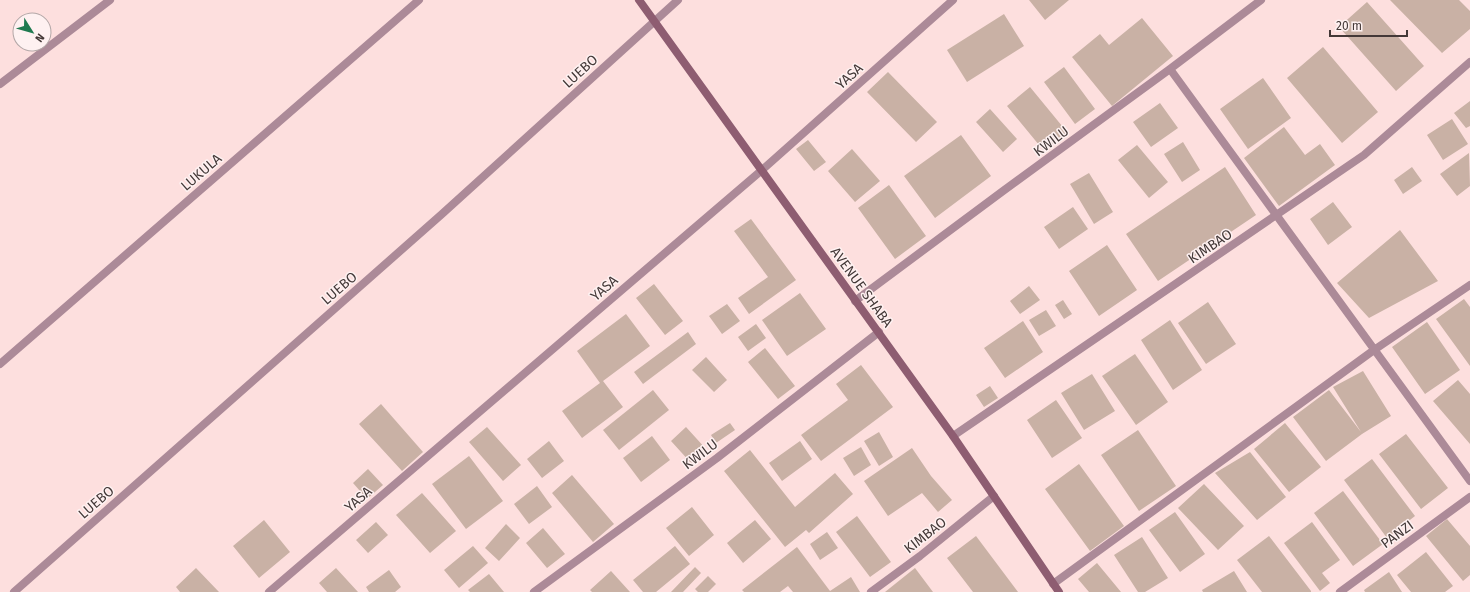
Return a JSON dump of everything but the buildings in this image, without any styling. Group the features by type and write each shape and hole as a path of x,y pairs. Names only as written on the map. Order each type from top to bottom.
{"street":[{"path":"0,84 110,0"},
{"name":"LUKULA","path":"0,364 419,0"},
{"name":"AVENUE SHABA","path":"639,0 953,436 1059,592"},
{"name":"LUEBO","path":"14,592 442,214 654,20 678,0"},
{"name":"YASA","path":"269,592 762,170 953,0"},
{"name":"KWILU","path":"855,301 1170,69 1261,0"},
{"name":"KIMBAO","path":"953,436 1364,155 1470,62"},
{"path":"1170,69 1278,215 1470,481"},
{"path":"1053,584 1374,350 1470,285"},
{"name":"KWILU","path":"534,592 716,458 879,332"},
{"name":"KIMBAO","path":"871,592 920,556 994,496"},
{"name":"PANZI","path":"1340,592 1470,497"}]}
